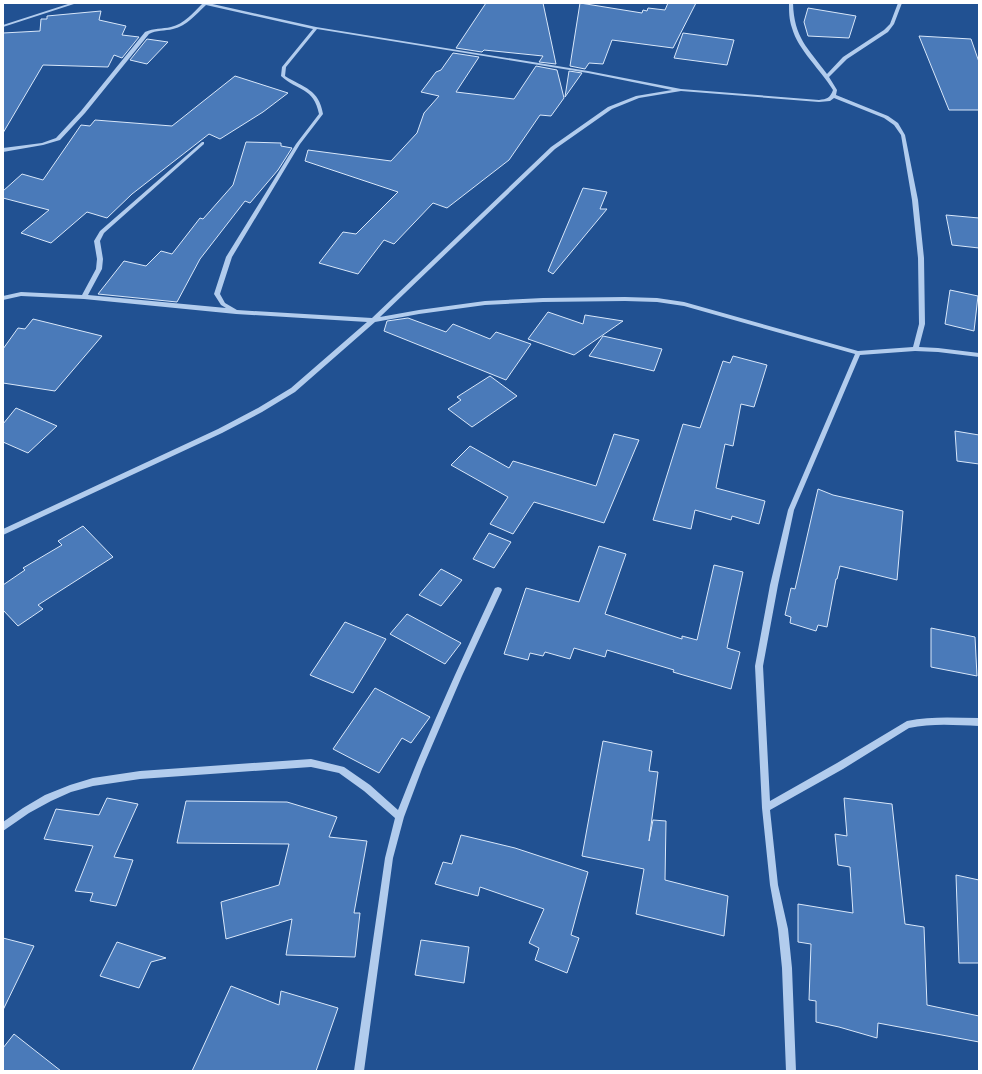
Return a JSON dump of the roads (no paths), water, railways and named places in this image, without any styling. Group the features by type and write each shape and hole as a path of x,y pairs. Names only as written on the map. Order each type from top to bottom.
{"street":[{"path":"3,26 75,3"},
{"path":"3,150 43,144 58,139 83,112 147,33 154,30 175,27 185,23 204,3 316,28 588,72 681,90 819,101 828,100 833,96 835,90 828,76 803,47 790,16 792,3"},
{"path":"828,76 845,58 886,30 892,24 900,3"},
{"path":"236,312 222,304 216,294 229,257 298,144 321,114 320,105 316,97 307,90 288,80 283,76 282,72 284,67 316,28"},
{"path":"3,532 220,431 260,410 293,390 372,320 552,148 610,108 638,97 681,90"},
{"path":"833,96 886,117 896,124 903,134 915,200 921,258 922,324 915,349"},
{"path":"84,297 99,270 100,259 97,241 102,232 202,143"},
{"path":"3,298 21,294 84,297 236,312 372,320 485,303 603,299 657,300 691,306 858,353 915,349 979,355"},
{"path":"791,1071 787,968 783,930 774,885 766,808 759,666 774,585 791,510 858,353"},
{"path":"359,1071 389,858 400,817 418,769 498,590"},
{"path":"766,808 840,766 907,725 920,722 940,721 979,722"},
{"path":"3,827 14,818 50,796 85,783 123,776 311,763 341,770 367,788 400,817"}]}
